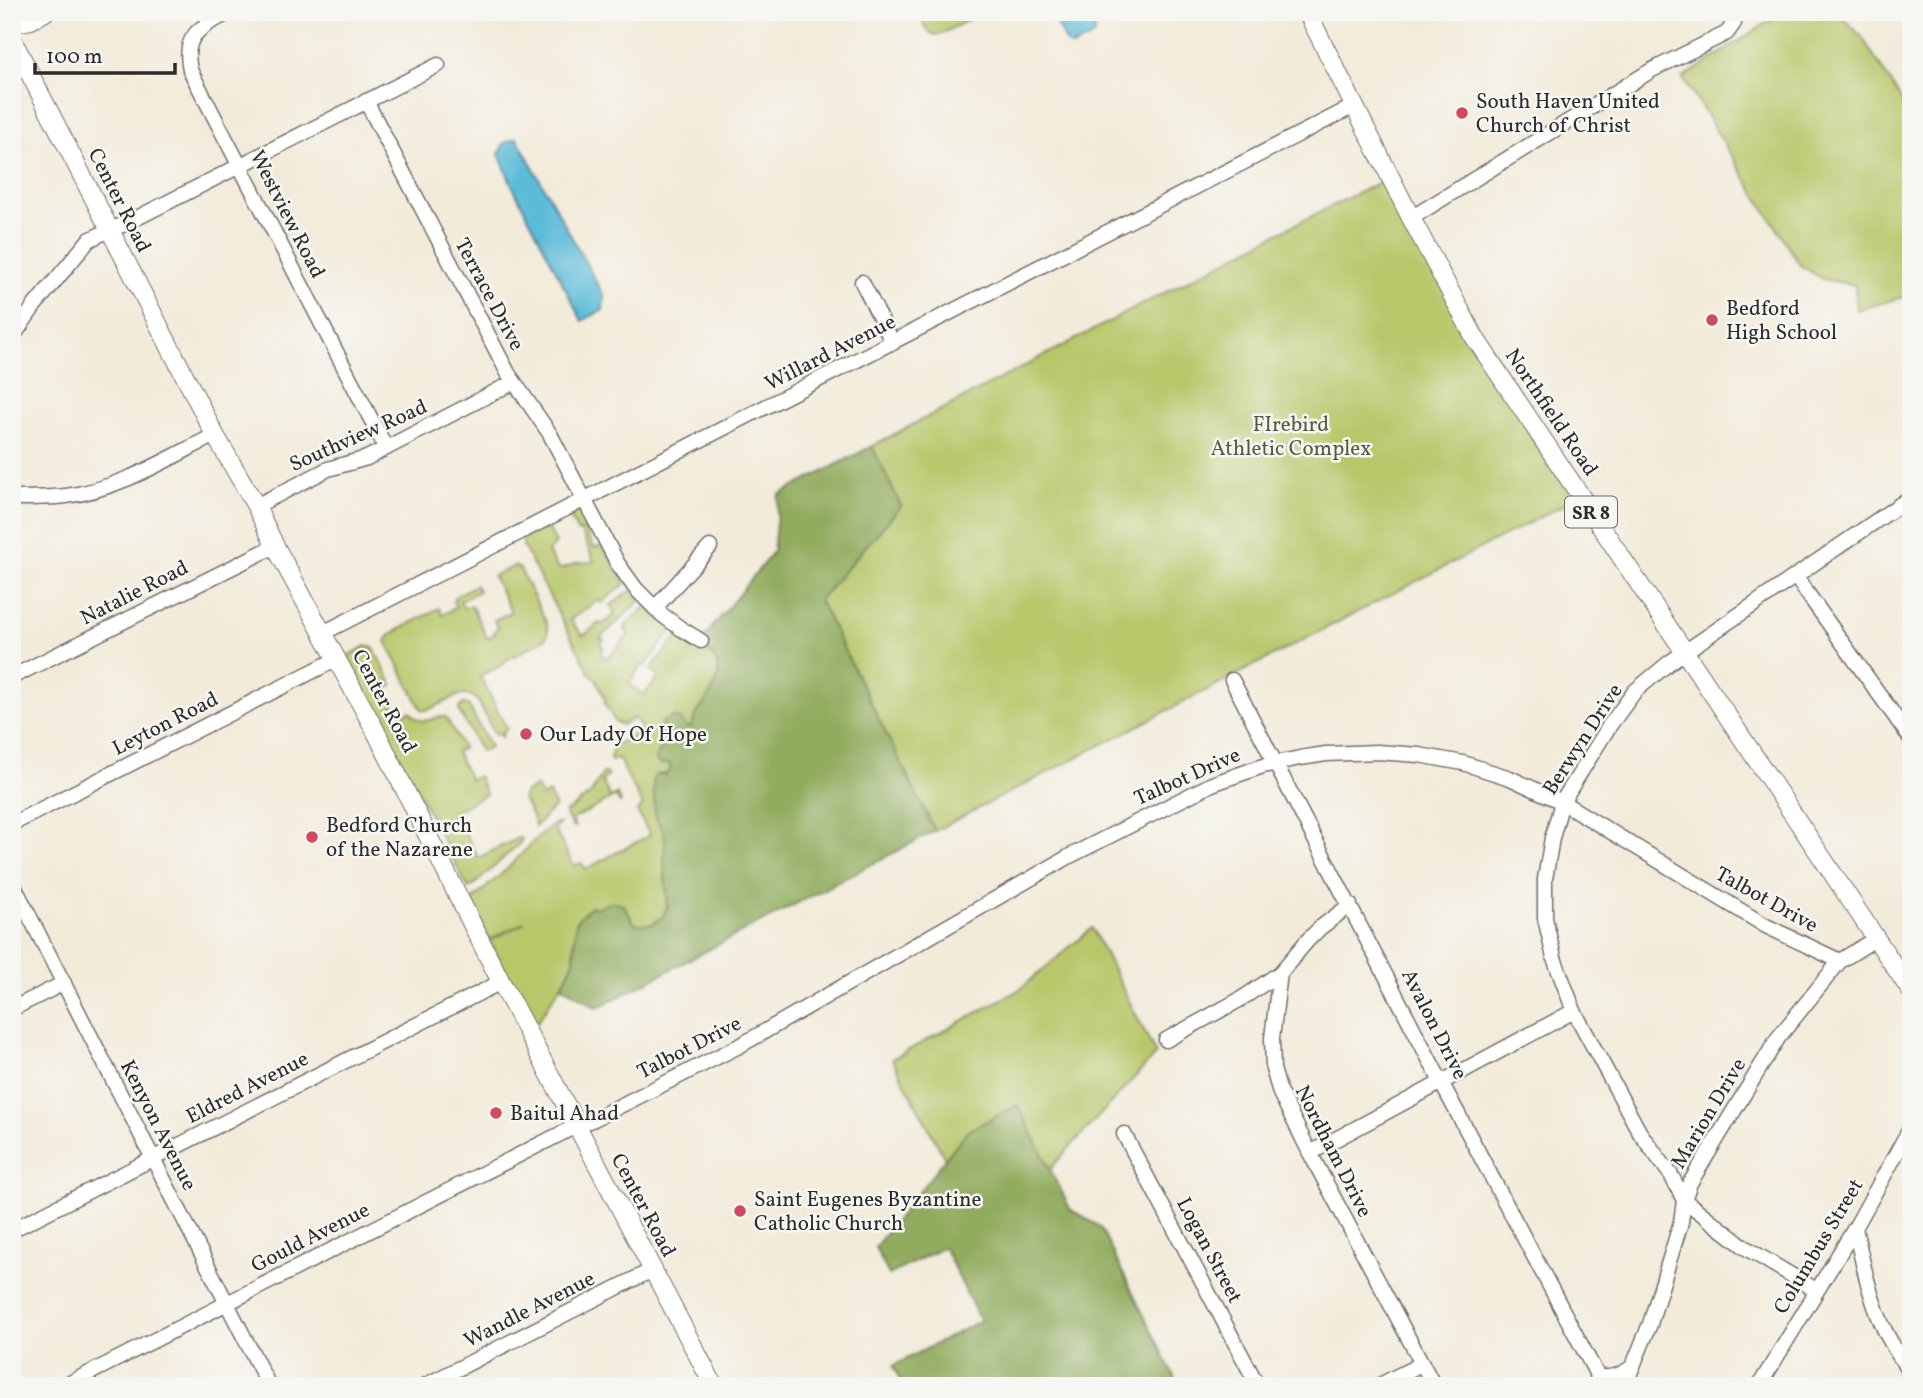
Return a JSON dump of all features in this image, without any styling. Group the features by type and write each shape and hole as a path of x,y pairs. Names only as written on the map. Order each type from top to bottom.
{"main road":[{"path":"12,18 17,12"},
{"path":"12,24 31,20 44,12"},
{"name":"Northfield Road","path":"1307,12 1411,218 1479,345 1911,991"},
{"name":"Center Road","path":"12,39 215,435 337,659 414,806 501,982 714,1386"}],"street":[{"name":"Westview Road","path":"230,12 195,33 188,44 190,70 386,448"},
{"path":"1411,218 1652,70 1727,33 1733,18"},
{"path":"12,338 35,305 89,240 438,65"},
{"name":"Terrace Drive","path":"366,101 514,382 550,433 618,564 636,589 655,608 701,641"},
{"name":"Willard Avenue","path":"323,633 1354,106"},
{"path":"862,282 893,343"},
{"name":"Southview Road","path":"256,506 328,469 367,458 514,382"},
{"path":"12,498 54,497 95,490 141,474 215,435"},
{"name":"Berwyn Drive","path":"1816,1290 1746,1248 1684,1200 1671,1175 1640,1133 1574,1011 1554,958 1545,918 1545,879 1562,802 1610,725 1635,691 1685,652 1796,576 1908,505"},
{"name":"Natalie Road","path":"12,677 275,545"},
{"path":"655,608 710,547"},
{"path":"1796,576 1911,739"},
{"name":"Leyton Road","path":"12,824 337,659"},
{"name":"Avalon Drive","path":"1232,680 1601,1382"},
{"name":"Talbot Drive","path":"576,1126 741,1045 1070,856 1212,784 1275,763 1326,754 1419,754 1463,763 1510,778 1562,802 1766,926 1840,961"},
{"name":"Kenyon Avenue","path":"12,882 269,1386"},
{"path":"1166,1040 1251,993 1280,973 1320,928 1350,905"},
{"name":"Marion Drive","path":"1628,1386 1650,1324 1690,1183 1778,1038 1840,961 1875,939"},
{"name":"Nordham Drive","path":"1280,973 1272,1038 1273,1069 1280,1093 1434,1386"},
{"name":"Eldred Avenue","path":"12,1230 501,982"},
{"path":"12,1009 64,983"},
{"path":"1251,993 1267,998 1275,1011"},
{"path":"1310,1153 1574,1011"},
{"name":"Gould Avenue","path":"64,1386 576,1126"},
{"name":"Columbus Street","path":"1759,1386 1855,1228 1911,1127"},
{"name":"Logan Street","path":"1124,1133 1258,1386"},
{"path":"1855,1228 1865,1273 1886,1334 1911,1375"},
{"name":"Wandle Avenue","path":"424,1386 652,1270"},
{"path":"1378,1386 1421,1364"},
{"path":"1601,1382 1624,1374 1633,1366"}],"green space":[{"path":"918,12 984,12 939,35 928,30"},
{"path":"1783,12 1838,12 1862,37 1911,115 1911,295 1857,310 1855,285 1823,279 1800,265 1683,78"},
{"name":"FIrebird Athletic Complex","path":"1390,177 1411,218 1581,496 935,831 819,600 901,506 872,446"},
{"path":"872,446 901,506 819,600 935,831 597,1008 562,986 574,961 576,921 591,906 595,908 616,902 624,907 635,924 653,924 663,916 668,905 665,841 655,816 653,782 655,776 666,775 671,768 669,764 659,764 655,759 667,740 661,731 663,721 674,717 691,727 715,685 718,668 714,657 701,641 773,552 779,495"},
{"path":"575,511 583,513 594,530 588,535 594,548 602,546 626,583 601,603 598,600 570,620 583,636 615,614 611,605 631,590 641,600 600,638 604,640 600,644 604,648 601,653 603,657 609,657 629,635 625,630 626,625 646,607 673,629 629,684 644,695 659,677 651,669 680,633 710,654 718,668 718,677 692,727 687,727 674,717 662,722 661,731 667,740 658,753 671,768 666,775 659,774 655,803 658,823 666,840 664,865 667,897 664,915 649,924 635,924 624,905 611,903 595,908 574,937 574,961 566,978 534,1027 490,941 525,922 489,940 472,900 555,823 560,824 554,829 574,866 581,863 586,869 650,835 637,811 643,806 618,758 611,761 610,757 614,746 642,730 635,718 622,725 615,722 596,679 591,675 523,546 523,538 547,527 556,543 548,552 558,569 594,561 581,531 578,532 569,515"},
{"path":"514,566 520,569 547,624 548,633 545,639 480,676 507,729 502,732 501,737 499,733 495,735 478,701 471,695 459,695 428,710 422,710 386,641 391,634 439,608 442,615 456,607 453,601 456,596 475,585 479,591 460,601 464,608 471,605 487,638 495,634 494,631 498,628 494,620 511,612 493,576"},
{"path":"367,646 373,647 393,685 386,689 399,716 410,711 424,721 446,717 463,748 456,752 470,780 478,776 486,794 454,812 478,858 518,838 522,839 473,886 468,888 347,656"},
{"path":"463,704 470,708 490,747 481,752 459,711"},
{"path":"603,773 608,776 602,781 610,797 617,794 621,802 616,797 612,798 572,820 575,827 573,828 566,812 591,794"},
{"path":"536,787 542,797 549,793 555,806 535,827 522,797"},
{"path":"1092,928 1156,1054 1050,1169 1018,1105 967,1131 945,1159 892,1059 1019,990"},
{"path":"1018,1105 1070,1209 1100,1227 1179,1386 903,1386 893,1366 980,1321 944,1247 889,1275 875,1247 967,1131"}],"water":[{"path":"1056,13 1096,26 1094,35 1071,47 1053,16"},
{"path":"517,138 604,296 603,310 582,321 512,185 499,154 504,143"}],"place":[{"name":"South Haven United Church of Christ","path":"1462,113"},
{"name":"Bedford High School","path":"1712,320"},
{"name":"Our Lady Of Hope","path":"526,734"},
{"name":"Bedford Church of the Nazarene","path":"312,837"},
{"name":"Baitul Ahad","path":"496,1113"},
{"name":"Saint Eugenes Byzantine Catholic Church","path":"740,1211"}]}
